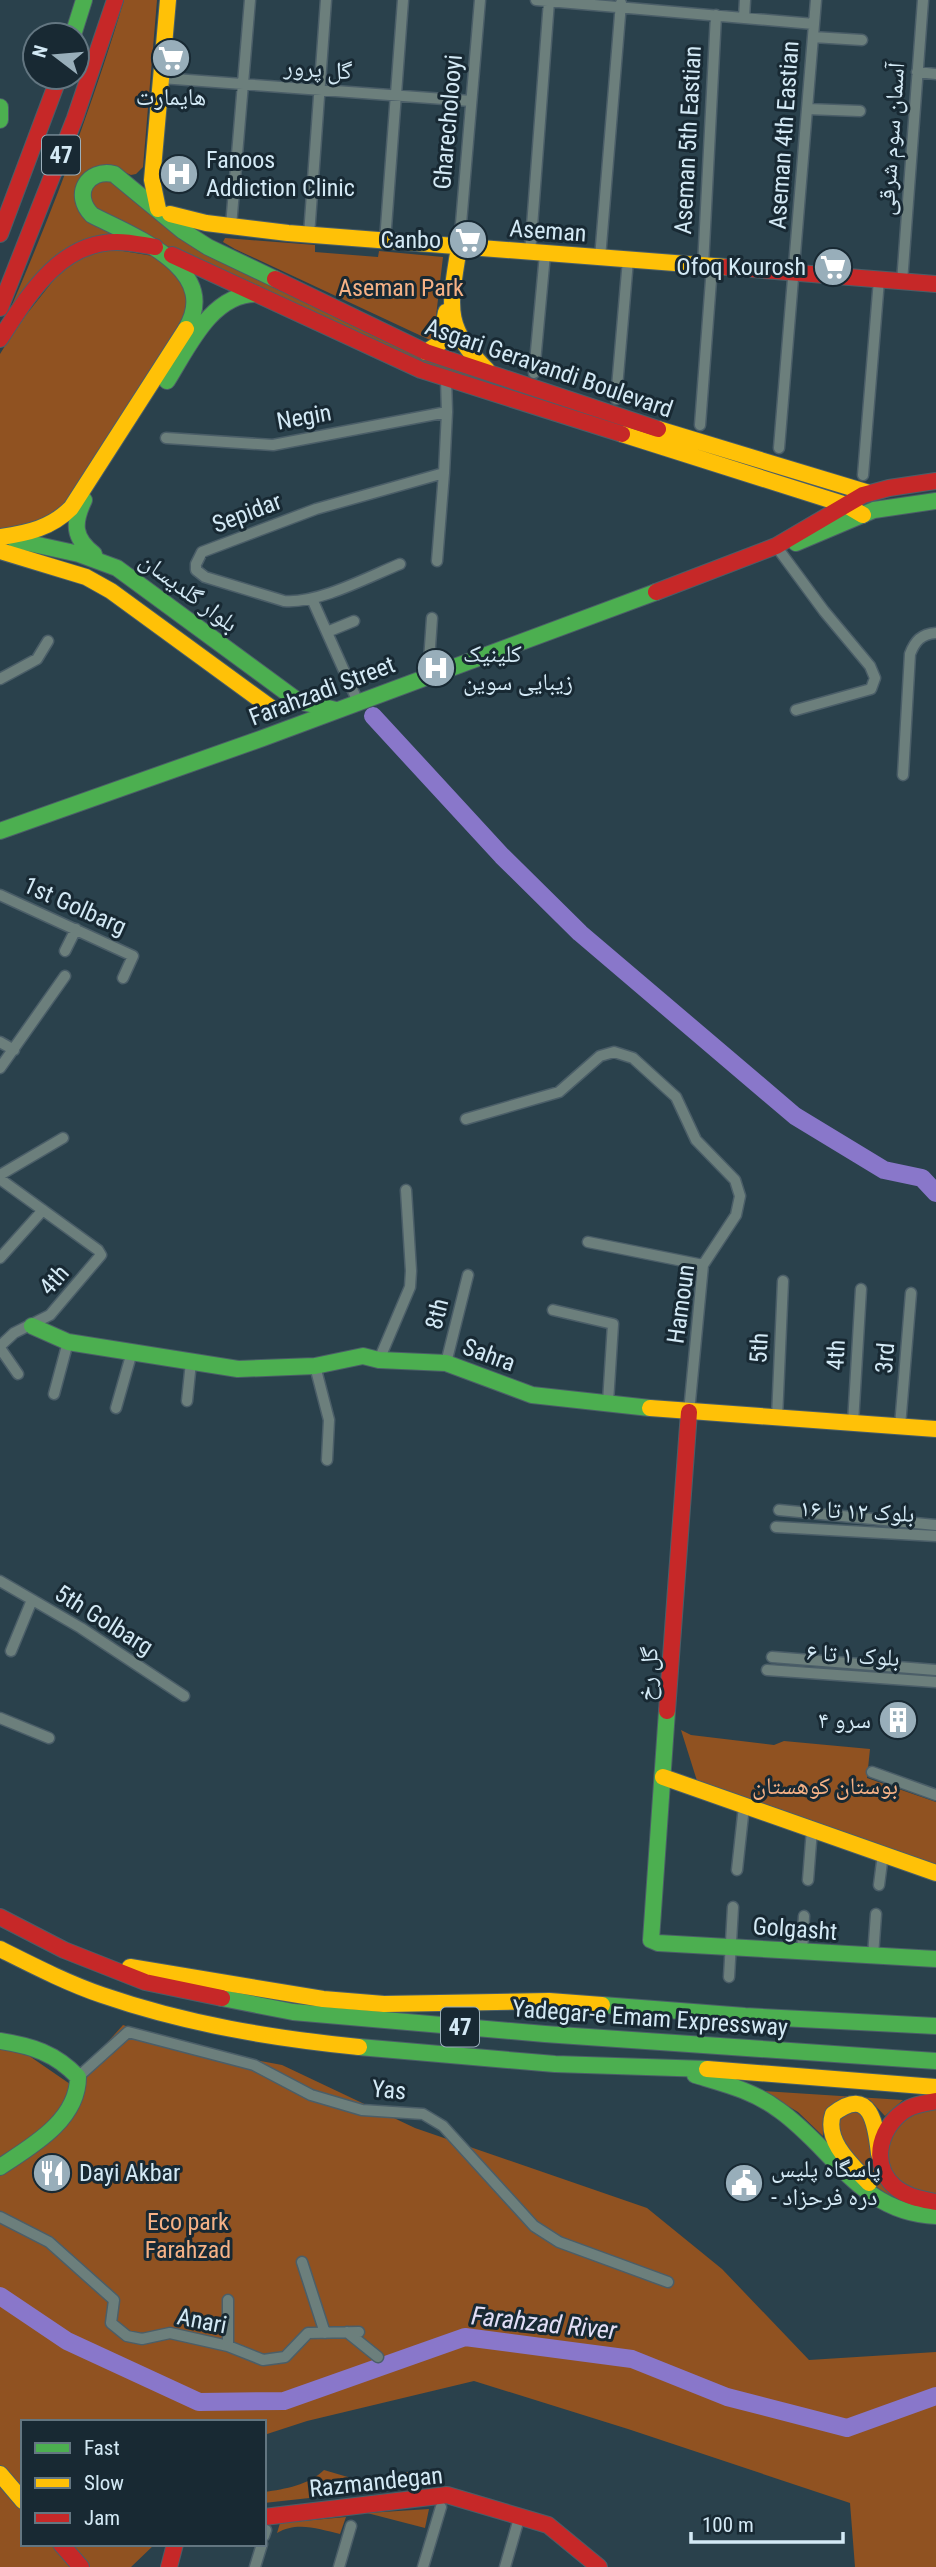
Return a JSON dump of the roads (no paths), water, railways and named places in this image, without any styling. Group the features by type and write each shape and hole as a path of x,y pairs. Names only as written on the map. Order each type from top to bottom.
{"main road":[{"path":"64,21 70,0"},
{"path":"78,21 85,0"},
{"name":"47","path":"0,308 75,118 115,0"},
{"path":"158,209 153,189 168,0"},
{"path":"48,111 51,91"},
{"name":"47","path":"0,233 54,91"},
{"path":"0,107 0,120"},
{"path":"0,541 44,529 66,514 190,323 195,303 191,284 180,268 155,247 104,222 85,208 82,199 83,189 95,175 105,172 133,179 141,177 151,161 156,143"},
{"name":"Asgari Geravandi Boulevard","path":"114,174 183,231 223,255 426,352 777,466 869,493"},
{"name":"Aseman","path":"158,209 190,221 309,234 936,284"},
{"path":"223,255 216,248 212,237 219,229 231,226"},
{"path":"0,339 42,281 73,254 98,243 155,247"},
{"name":"Asgari Geravandi Boulevard","path":"155,247 421,370 846,505 863,515"},
{"path":"426,352 439,345 444,332 457,247"},
{"path":"457,247 451,310 453,328 468,351 491,374"},
{"path":"111,565 85,549 77,540 76,518 86,497 214,313 233,297 256,294"},
{"path":"773,482 777,466"},
{"path":"776,545 869,493 936,481"},
{"path":"799,492 813,511 812,522 807,527"},
{"path":"776,545 790,544 811,537 874,510 936,501"},
{"name":"بلوار گلدیسان","path":"0,541 63,550 111,565 130,575 298,701 338,710"},
{"name":"بلوار گلدیسان","path":"0,541 86,577 111,591 270,707"},
{"name":"Farahzadi Street","path":"0,831 263,738 671,587 776,545"},
{"path":"263,738 270,722 270,707 281,704 283,690"},
{"name":"Sahra","path":"32,1326 68,1342 238,1369 315,1366 363,1356 379,1360 446,1363 532,1395 689,1412 936,1429"},
{"name":"گل رخ","path":"651,1940 689,1412"},
{"path":"663,1777 936,1873"},
{"name":"Yadegar-e Emam Expressway","path":"0,1917 88,1961 163,1987 293,2012 545,2034 936,2061"},
{"name":"Golgasht","path":"651,1940 658,1943 802,1953 936,1959"},
{"name":"Yadegar-e Emam Expressway","path":"0,1949 70,1983 119,2002 167,2017 244,2034 544,2063 669,2068 936,2087"},
{"path":"88,1961 209,1978 323,1999 374,2003 549,2001 745,2016 936,2026"},
{"path":"0,2041 37,2048 63,2060 78,2077 76,2097 64,2115 38,2141 0,2166"},
{"path":"669,2068 728,2084 759,2097 804,2130 865,2191 879,2201 923,2216 936,2216"},
{"path":"879,2154 887,2126 893,2117 909,2106 936,2101"},
{"path":"895,2205 868,2182 834,2139 830,2127 836,2111 846,2104 855,2104 869,2110 876,2126 883,2169 893,2186 912,2198 936,2202"},
{"path":"0,2474 21,2499"},
{"name":"Razmandegan","path":"266,2527 443,2494 520,2515 554,2529 592,2564"},
{"path":"63,2546 81,2567"},
{"path":"169,2567 175,2546"}],"street":[{"path":"231,226 250,0"},
{"path":"309,234 326,0"},
{"path":"385,241 403,0"},
{"name":"Gharecholooyi","path":"457,247 480,0"},
{"path":"536,0 620,4 814,24"},
{"path":"697,14 698,0"},
{"path":"744,18 745,0"},
{"name":"Aseman 4th Eastian","path":"779,448 816,0"},
{"name":"آسمان سوم شرقی","path":"902,282 923,0"},
{"path":"534,373 549,1"},
{"path":"600,258 620,4"},
{"name":"Aseman 5th Eastian","path":"700,425 716,15"},
{"path":"813,37 862,40"},
{"path":"917,72 936,74"},
{"name":"گل پرور","path":"161,78 471,101"},
{"path":"807,109 860,111"},
{"path":"616,399 628,260"},
{"path":"863,475 879,280"},
{"path":"437,561 444,473 446,379"},
{"name":"Negin","path":"166,438 273,445 447,412"},
{"name":"Sepidar","path":"312,599 284,601 238,589 205,577 196,570 196,564 202,552 316,509 444,473"},
{"path":"776,545 824,611 870,666 875,678 871,689 796,710"},
{"path":"358,702 312,599 400,564"},
{"path":"428,675 432,618"},
{"path":"327,632 354,621"},
{"path":"903,775 910,654 916,640 929,633 936,633"},
{"path":"0,679 37,659 48,641"},
{"name":"1st Golbarg","path":"0,895 133,956 122,978"},
{"path":"65,951 76,929"},
{"path":"0,1068 65,976"},
{"path":"0,1042 14,1050"},
{"name":"Hamoun","path":"466,1119 559,1092 600,1056 614,1052 633,1058 676,1097 696,1140 735,1180 740,1196 736,1215 703,1265 689,1412"},
{"path":"0,1258 43,1210 0,1177 63,1138"},
{"path":"379,1360 410,1287 406,1190"},
{"name":"4th","path":"0,1347 14,1333 43,1321 59,1307 101,1255 98,1250 43,1210"},
{"path":"588,1242 703,1265"},
{"name":"8th","path":"446,1363 468,1275"},
{"name":"5th","path":"777,1418 783,1281"},
{"name":"4th","path":"853,1423 861,1289"},
{"name":"3rd","path":"900,1426 911,1293"},
{"path":"553,1310 613,1324 608,1402"},
{"path":"54,1394 68,1342"},
{"path":"0,1347 18,1374"},
{"path":"116,1408 132,1352"},
{"path":"187,1401 191,1362"},
{"path":"315,1366 329,1420 327,1460"},
{"path":"779,1510 936,1525"},
{"name":"بلوک ۱۲ تا ۱۶","path":"776,1527 936,1536"},
{"name":"5th Golbarg","path":"0,1581 82,1628 184,1696"},
{"path":"10,1651 32,1600"},
{"path":"772,1657 936,1670"},
{"name":"بلوک ۱ تا ۶","path":"767,1670 936,1682"},
{"path":"0,1717 49,1738"},
{"path":"872,1772 936,1794"},
{"path":"737,1870 744,1806"},
{"path":"808,1880 812,1829"},
{"path":"879,1885 883,1854"},
{"path":"729,1977 733,1907"},
{"path":"873,1956 876,1914"},
{"path":"802,1953 804,1916"},
{"name":"Yas","path":"78,2077 128,2032 254,2065 311,2095 362,2110 423,2114 443,2126 534,2226 559,2242 668,2281"},
{"name":"Anari","path":"0,2217 49,2242 114,2300 111,2323 127,2336 142,2339 170,2333 228,2346 263,2360 285,2357 308,2333 359,2332"},
{"path":"302,2262 325,2333"},
{"path":"228,2300 228,2346"},
{"path":"347,2332 377,2357"},
{"path":"423,2567 440,2507"},
{"path":"505,2567 520,2515"},
{"path":"339,2567 351,2526"},
{"path":"255,2567 261,2546"}],"waterway":[{"path":"373,716 502,856 580,933 795,1116 884,1170 922,1178 936,1193"},
{"name":"Farahzad River","path":"0,2296 67,2341 199,2402 284,2401 465,2337 632,2359 727,2397 847,2428 936,2396"}],"place":[{"name":"هایمارت","path":"171,58"},
{"name":"Fanoos Addiction Clinic","path":"179,174"},
{"name":"Canbo","path":"468,240"},
{"name":"Ofoq Kourosh","path":"833,267"},
{"name":"کلینیک زیبایی سوین","path":"436,668"},
{"name":"سرو ۴","path":"898,1720"},
{"name":"Dayi Akbar","path":"52,2173"},
{"name":"پاسگاه پلیس - دره فرحزاد","path":"744,2183"}],"park label":[{"name":"Aseman Park","path":"401,288"},
{"name":"بوستان کوهستان","path":"825,1786"},
{"name":"Eco park Farahzad","path":"188,2236"}]}
